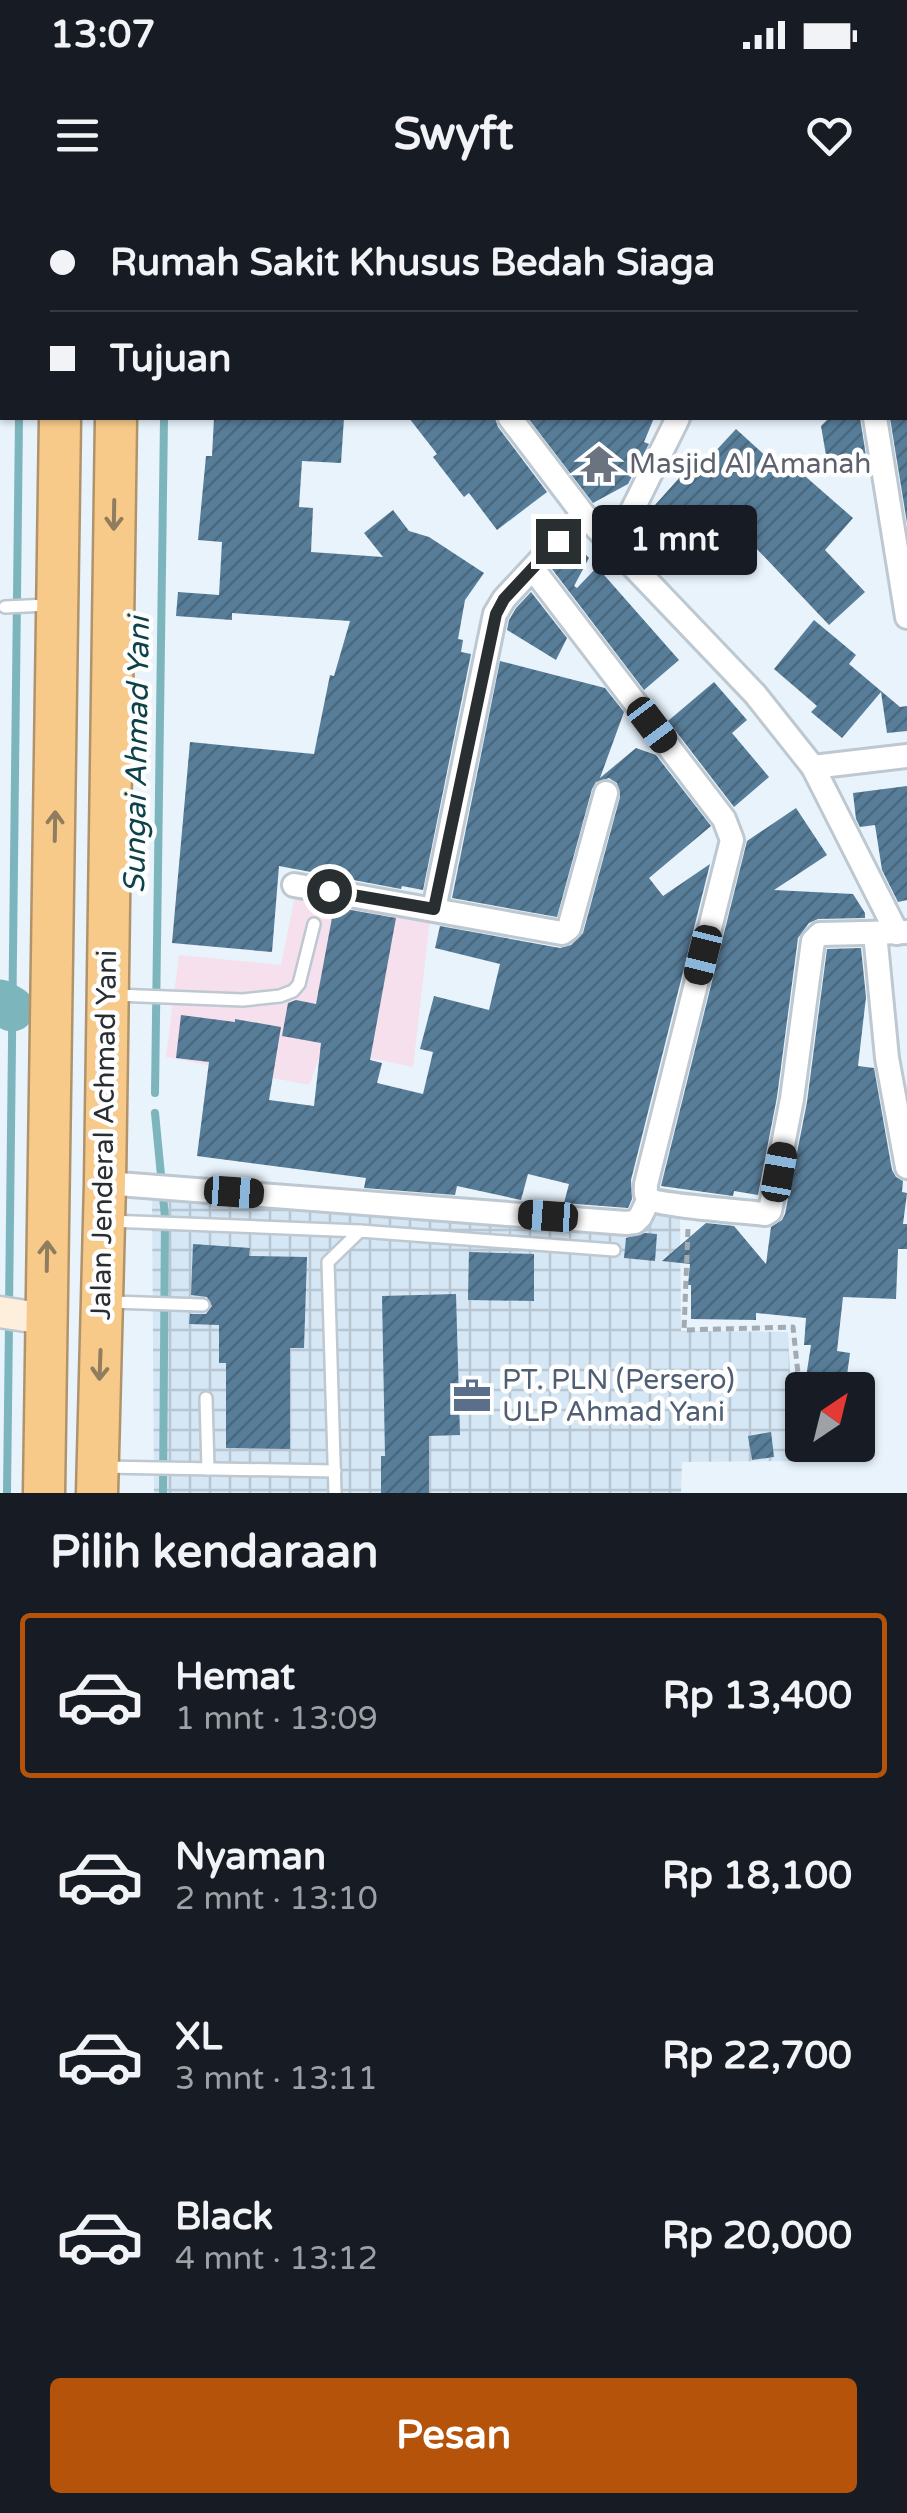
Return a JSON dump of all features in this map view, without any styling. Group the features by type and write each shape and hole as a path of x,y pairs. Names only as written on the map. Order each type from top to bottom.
{"highway":[{"name":"Jalan Jenderal Achmad Yani","path":"44,1493 22,1315 54,952 48,605 60,420"},
{"name":"Jalan Jenderal Achmad Yani","path":"97,1480 102,1301 115,1196 107,994 116,420"},
{"path":"54,892 108,893"},
{"path":"54,952 108,952"}],"street":[{"path":"512,420 583,514 755,694 813,767 893,932 887,1058 907,1167"},
{"path":"614,547 677,420"},
{"path":"874,420 907,617"},
{"path":"434,909 496,614 504,599 583,514"},
{"path":"533,568 724,819 732,840 646,1184 649,1199 765,1214 772,1208 792,1099 813,941 820,934 893,932"},
{"path":"813,767 907,756"},
{"path":"294,886 562,933 568,928 606,792"},
{"path":"115,1196 176,1188 626,1222 635,1222 649,1199"}],"lane":[{"path":"5,607 48,605"},
{"path":"107,994 243,1000 293,992 299,984 314,924"},
{"path":"115,1196 148,1222 360,1231 614,1250"},
{"path":"335,1493 328,1262 360,1231"},
{"path":"102,1301 203,1305"},
{"path":"206,1398 208,1469"},
{"path":"97,1480 150,1468 335,1472"}],"path":[{"path":"688,1206 684,1330 794,1327 798,1372"}],"shaded area":[{"path":"296,891 431,910 413,1067 323,1048 309,1085 166,1057 179,955 281,965"},
{"name":"PT. PLN (Persero) ULP Ahmad Yani","path":"152,1195 621,1228 655,1207 680,1213 681,1331 788,1332 785,1461 682,1462 681,1493 154,1493"}],"building":[{"path":"214,420 344,420 341,463 302,461 299,507 313,508 311,552 383,557 364,533 393,510 409,531 429,537 484,573 465,600 458,639 463,640 461,652 471,654 423,890 279,866 272,952 172,943 190,742 314,754 330,675 334,676 350,621 232,613 232,620 176,616 178,592 219,595 222,542 198,540 206,456 212,456"},
{"path":"411,420 496,420 547,492 497,530 469,493 464,497 433,457 437,454"},
{"name":"Masjid Al Amanah","path":"530,420 653,420 644,442 649,444 628,484 593,503"},
{"path":"827,420 860,420 867,462 828,467 821,426"},
{"path":"890,420 907,420 907,523"},
{"path":"736,429 782,471 790,463 853,518 825,550 865,592 829,625 721,511 685,549 647,514 680,477 686,483"},
{"path":"576,544 589,558 574,586 577,588 597,567 679,660 644,690 552,569"},
{"path":"531,592 567,638 556,660 507,630 516,608"},
{"path":"814,620 856,655 849,664 900,707 907,706 907,731 887,733 881,692 842,738 811,712 817,706 774,669"},
{"path":"500,661 605,688 624,712 600,778 636,748 656,755 711,826 649,878 663,896 710,864 631,1180 632,1199 628,1208 564,1203 569,1184 528,1174 521,1200 457,1186 455,1195 364,1188 366,1178 197,1156 209,1062 176,1058 181,1015 281,1027 269,1100 314,1106 321,1043 282,1036 288,1003 296,1000 316,1004 334,907 396,918 370,1060 382,1063 377,1083 423,1094 433,1052 420,1049 434,996 489,1010 500,964 435,948 440,926 560,948 571,945 583,933 620,797 617,783 609,778 596,782 592,789 557,917 452,898"},
{"path":"714,682 747,720 732,733 769,777 734,807 668,721"},
{"path":"907,786 907,900 898,902 882,870 875,825 860,827 853,793"},
{"path":"796,808 827,855 774,890 853,894 865,918 818,919 809,923 798,938 777,1097 758,1195 734,1191 733,1196 661,1186 747,841"},
{"path":"861,948 866,997 858,1066 874,1068 892,1170 903,1181 902,1192 907,1193 903,1224 907,1224 907,1249 898,1249 896,1299 843,1297 837,1351 850,1353 847,1372 807,1372 811,1345 804,1345 806,1318 756,1313 756,1320 691,1319 690,1264 662,1261 706,1223 734,1226 766,1264 771,1227 785,1214 807,1102 827,949"},
{"path":"657,1234 655,1261 624,1258 626,1238"},
{"path":"193,1244 250,1248 249,1256 307,1257 304,1348 290,1348 290,1449 226,1448 226,1363 219,1363 219,1325 189,1324 190,1314 206,1314 212,1306 207,1297 191,1295"},
{"path":"469,1252 534,1254 534,1301 468,1300"},
{"path":"456,1294 460,1435 429,1436 429,1493 381,1493 381,1456 385,1456 382,1296"},
{"path":"771,1432 774,1457 752,1460 748,1436"}],"waterway":[{"name":"Sungai Ahmad Yani","path":"9,1309 19,420"},
{"name":"Sungai Ahmad Yani","path":"155,1093 164,420"},
{"path":"0,1002 12,1009"},
{"name":"Sungai Ahmad Yani","path":"155,1113 165,1217 163,1493"},
{"name":"Sungai Ahmad Yani","path":"7,1493 9,1323"}],"place":[{"name":"Masjid Al Amanah","path":"599,464"},
{"name":"PT. PLN (Persero) ULP Ahmad Yani","path":"472,1396"}],"route":[{"path":"329,891 434,909 498,607 558,541"}]}
